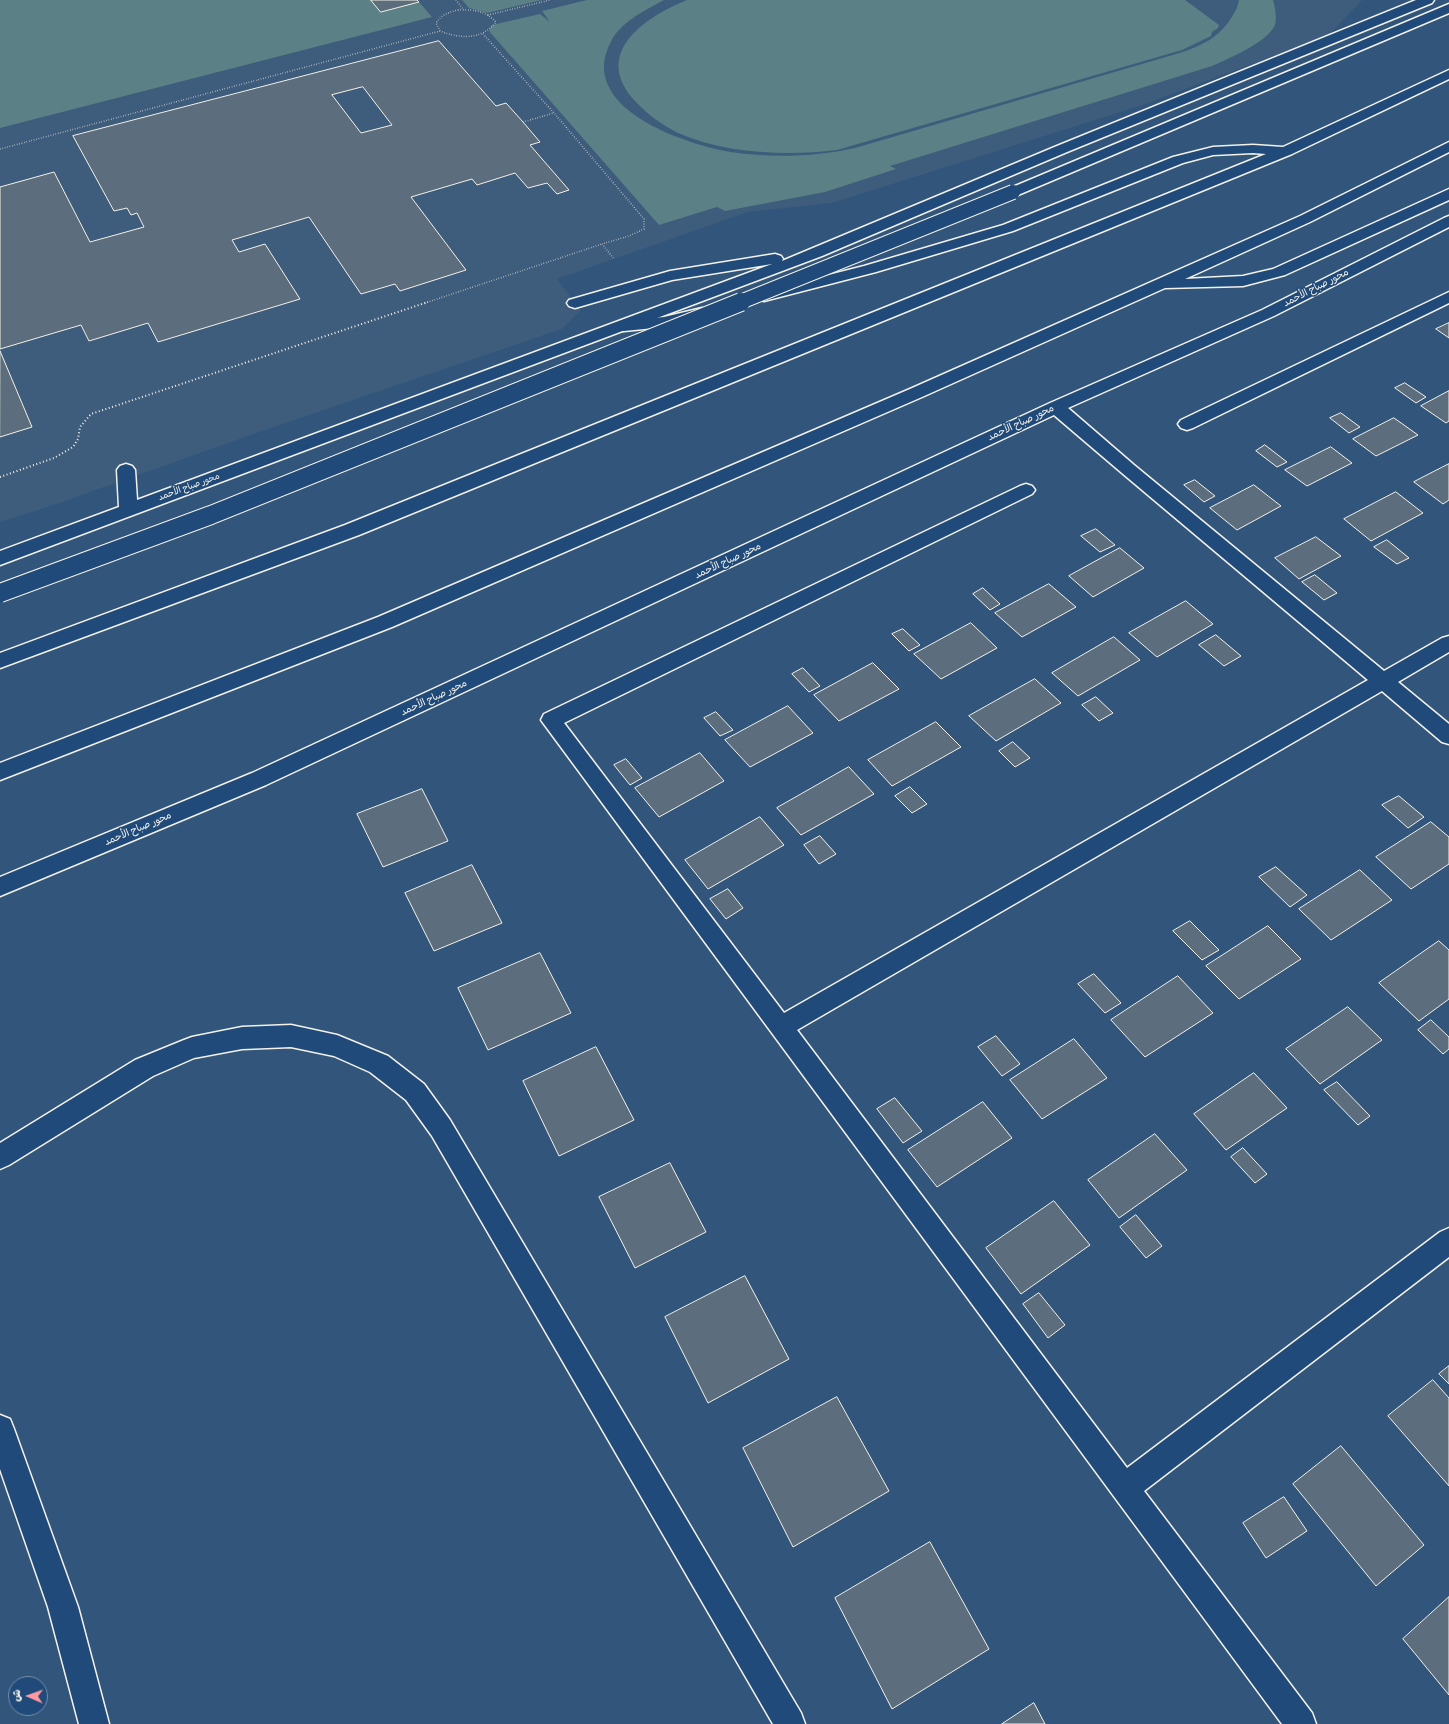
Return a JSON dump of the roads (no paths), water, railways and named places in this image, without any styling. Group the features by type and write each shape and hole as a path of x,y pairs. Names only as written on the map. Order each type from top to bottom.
{"main road":[{"path":"1388,0 1400,11"},
{"name":"محور صباح الأحمد","path":"0,558 816,253 1427,0"},
{"path":"0,593 211,516 652,338 1013,192 1449,8"},
{"path":"0,660 352,530 1287,151 1449,74"},
{"path":"0,772 386,622 916,393 1305,219 1449,146"},
{"path":"624,326 649,324 676,319 862,271 958,244 1008,228 1178,160 1198,154 1230,150 1287,151"},
{"path":"1159,284 1243,281 1279,272 1449,194"},
{"name":"محور صباح الأحمد","path":"0,887 259,779 1056,407 1268,313 1449,221"},
{"path":"575,303 670,276 816,253"},
{"path":"670,276 673,307"},
{"path":"1187,424 1449,297"},
{"path":"1056,407 1128,469 1449,736"},
{"path":"126,470 128,510"},
{"path":"1026,490 551,720 1301,1724"},
{"path":"780,1027 1449,643"},
{"path":"0,1157 144,1068 192,1048 242,1038 291,1036 338,1046 379,1064 415,1092 441,1128 790,1724"},
{"path":"1125,1488 1449,1241"},
{"path":"0,1429 63,1607 94,1724"}]}
